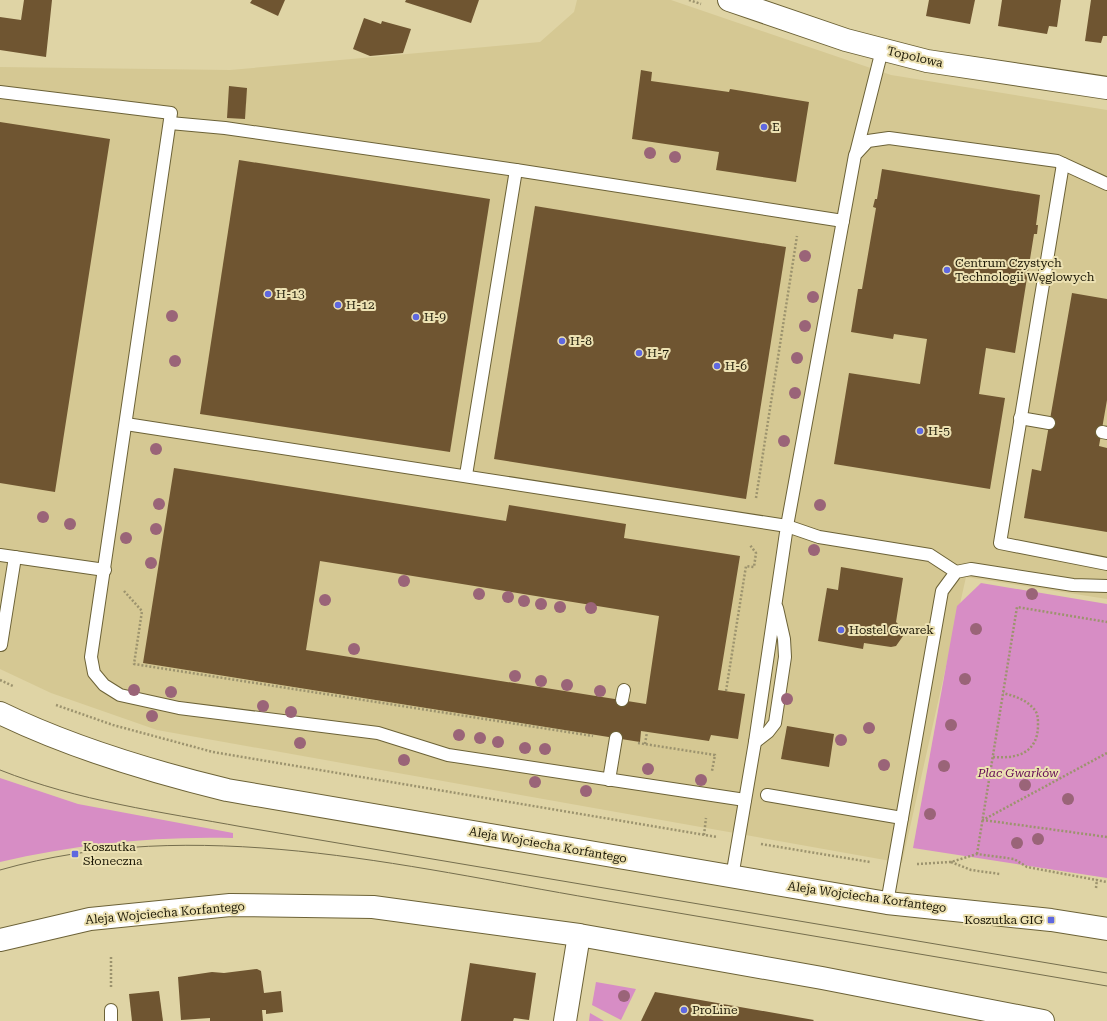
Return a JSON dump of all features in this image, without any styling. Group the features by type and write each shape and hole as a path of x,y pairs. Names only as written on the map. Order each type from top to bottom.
{"main road":[{"name":"Topolowa","path":"729,0 846,40 927,61 1107,88"},
{"name":"Aleja Wojciecha Korfantego","path":"0,713 34,730 105,756 165,775 227,790 732,877 887,902 1051,920 1107,929"},
{"name":"Aleja Wojciecha Korfantego","path":"0,940 90,919 230,905 373,907 579,935 822,978 1043,1021"},
{"path":"565,1021 579,935"}],"lane":[{"path":"732,877 755,742 788,526 843,221 855,155 882,50"},
{"path":"0,92 171,113 91,657 94,674 104,685 120,695 179,708 378,733 448,755 745,800"},
{"path":"170,122 225,128 516,170 843,221"},
{"path":"855,155 868,141 888,138 1057,161 1107,184"},
{"path":"1063,164 1000,543 1107,564"},
{"path":"466,475 516,170"},
{"path":"1020,418 1049,423"},
{"path":"126,424 466,475 788,526 819,536 930,555 956,572"},
{"path":"0,555 105,570"},
{"path":"1,645 15,557"},
{"path":"887,902 942,591 956,572 970,569 1073,585 1107,586"},
{"path":"755,742 768,732 775,723 785,657 784,639 776,601"},
{"path":"610,780 616,739"},
{"path":"766,795 902,818"}],"path":[{"path":"726,691 746,566 754,567 756,553 749,544 801,214"},
{"path":"105,570 142,611 134,664 715,755"},
{"path":"977,854 1017,607 1107,622"},
{"path":"0,680 20,689"},
{"path":"993,757 1008,758 1024,753 1033,745 1038,729 1038,717 1035,709 1018,697 1003,693"},
{"path":"53,704 113,725 213,752 738,841 894,866 951,862 977,854 1014,858 1027,867 1107,882"},
{"path":"645,744 647,732"},
{"path":"983,820 1107,753"},
{"path":"983,820 1107,837"},
{"path":"951,862 970,870 1000,874"},
{"path":"1096,888 1097,879"},
{"path":"111,957 111,1016"}],"shaded area":[{"path":"577,0 671,0 891,75 1107,110 1107,599 966,577 902,863 157,730 51,693 0,669 0,67 230,70 540,42 574,12"}],"green space":[{"name":"Plac Gwarków","path":"981,583 1107,604 1107,878 913,848 957,606"},
{"path":"0,778 78,804 233,833 233,838 174,838 116,842 58,850 0,862"},
{"path":"596,982 636,989 621,1020 592,1005"},
{"path":"590,1013 604,1021 589,1021"}],"building":[{"path":"24,0 52,0 46,57 0,50 0,17 21,20"},
{"path":"252,0 285,0 278,16 250,3"},
{"path":"406,0 479,0 471,23 405,2"},
{"path":"929,0 975,0 970,24 926,16"},
{"path":"1002,0 1061,0 1057,27 1049,26 1047,34 998,26"},
{"path":"1091,0 1107,0 1107,36 1103,36 1101,43 1085,41"},
{"path":"364,18 381,24 382,21 411,29 403,53 370,56 353,49"},
{"path":"641,70 652,72 651,81 729,92 730,89 809,102 796,182 716,170 719,152 632,139"},
{"path":"229,86 247,88 245,119 227,118"},
{"path":"0,122 110,139 55,492 0,483"},
{"path":"239,160 490,199 450,452 200,414"},
{"path":"882,169 1040,195 1036,225 1038,225 1037,234 1034,234 1015,353 986,348 979,394 1005,398 990,489 834,464 849,373 920,384 927,339 894,334 893,339 851,332 858,289 862,289 876,208 873,207 875,199 877,199"},
{"path":"535,206 786,247 746,499 494,459"},
{"path":"1072,293 1107,299 1107,400 1099,446 1107,448 1107,532 1024,518 1032,469 1041,471"},
{"path":"174,468 506,521 509,505 626,524 624,538 740,556 718,690 745,694 738,739 711,735 709,741 641,731 640,742 143,663","holes":["320,561 659,616 646,704 306,650"]},
{"path":"841,567 903,578 896,622 901,627 903,636 896,646 891,647 864,643 863,649 818,641 827,588 838,590"},
{"path":"787,726 834,734 829,767 781,759"},
{"path":"470,963 536,973 529,1020 514,1018 513,1021 461,1021"},
{"path":"257,969 261,971 264,993 281,991 283,1012 266,1014 266,1010 262,1010 263,1021 210,1021 210,1018 181,1020 178,977 212,972 224,973"},
{"path":"159,991 163,1021 132,1021 129,994"},
{"path":"655,992 814,1020 641,1021"}],"tram line":[{"path":"0,770 59,790 151,811 1107,973"},
{"path":"0,870 74,854 149,846 224,846 299,851 449,873 1107,986"}],"place":[{"name":"E","path":"764,127"},
{"name":"Centrum Czystych Technologii Węglowych","path":"947,270"},
{"name":"H-13","path":"268,294"},
{"name":"H-12","path":"338,305"},
{"name":"H-9","path":"416,317"},
{"name":"H-8","path":"562,341"},
{"name":"H-7","path":"639,353"},
{"name":"H-6","path":"717,366"},
{"name":"H-5","path":"920,431"},
{"name":"Hostel Gwarek","path":"841,630"},
{"name":"Koszutka Słoneczna","path":"75,854"},
{"name":"Koszutka GIG","path":"1051,920"},
{"name":"ProLine","path":"684,1010"}]}
